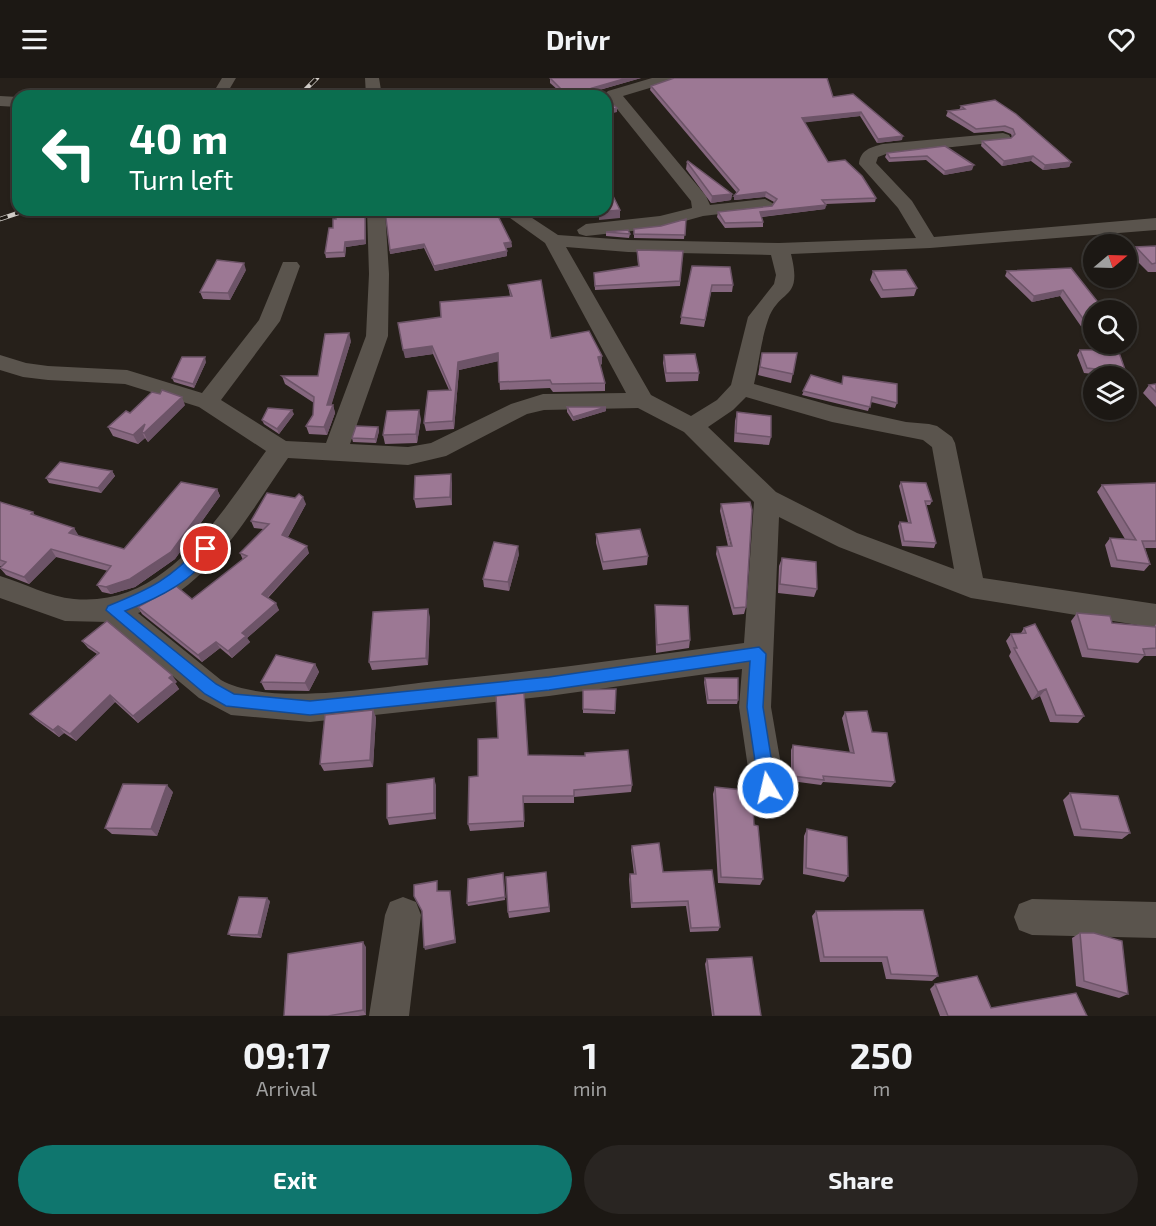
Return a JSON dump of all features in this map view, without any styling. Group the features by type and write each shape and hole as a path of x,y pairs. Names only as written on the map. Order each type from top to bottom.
{"street":[{"path":"668,78 612,94 700,200 702,211"},
{"path":"928,242 906,205 868,164 868,158 872,153 883,149 1004,138"},
{"path":"553,240 580,231 660,222 702,211 765,204"},
{"path":"335,452 377,336 379,274 376,216"},
{"path":"517,216 553,240 642,400"},
{"path":"553,240 780,250 928,242 1156,224"},
{"path":"692,426 725,405 742,388 758,317 784,285 786,274 780,250"},
{"path":"207,402 269,321 290,266"},
{"path":"0,362 23,370 127,378 207,402 281,449 408,456 437,450 519,409 543,402 642,400 692,426 767,499 848,540 970,587 1156,616"},
{"path":"742,388 832,414 906,430 929,432 936,436 943,443 970,587"},
{"path":"0,587 74,611 113,610 146,597 183,575 218,536 281,449"},
{"path":"767,499 755,707 768,788"},
{"path":"113,610 210,689 231,701 310,708 549,683 759,654"},
{"path":"389,1016 403,915"},
{"path":"1032,917 1156,920"}],"building":[{"path":"550,78 627,78 592,88 594,90 562,90"},
{"path":"674,78 827,78 833,97 853,94 903,136 878,139 861,112 802,118 828,162 845,160 862,176 876,198 822,200 826,205 760,212 763,222 725,223 718,212 772,206 777,199 766,192 734,196 739,190 651,86"},
{"path":"995,100 1016,114 1071,162 1045,165 1033,156 1004,161 982,141 1011,138 1015,134 1013,129 1005,126 976,129 948,111 965,109 961,106"},
{"path":"945,146 974,165 945,171 927,156 890,158 887,153"},
{"path":"688,161 732,194 712,196"},
{"path":"612,194 620,210 612,211"},
{"path":"336,216 365,216 365,240 345,242 344,252 325,253 329,228 333,228 333,219 336,219"},
{"path":"386,216 498,216 511,242 504,243 507,251 434,266 424,244 390,250"},
{"path":"686,219 685,235 634,234 634,229 661,226"},
{"path":"628,230 630,234 606,232"},
{"path":"1156,246 1156,263 1152,264 1137,247"},
{"path":"637,250 683,251 680,281 595,286 594,273 639,266"},
{"path":"217,260 244,263 228,293 200,292"},
{"path":"692,266 730,267 733,285 712,285 705,320 681,317"},
{"path":"1071,268 1083,283 1083,288 1087,288 1096,300 1083,300 1083,319 1063,290 1034,296 1007,271"},
{"path":"906,270 917,288 883,290 873,271"},
{"path":"541,280 551,338 589,331 602,356 598,357 605,383 552,384 550,380 499,382 498,353 458,362 453,421 424,423 428,391 451,390 432,346 403,350 398,323 441,317 440,302 512,296 508,285"},
{"path":"349,333 327,405 333,405 324,427 306,426 313,415 314,397 282,376 318,376 325,334"},
{"path":"1080,350 1083,350 1083,354 1120,354 1124,366 1086,366"},
{"path":"762,353 797,353 793,374 760,367"},
{"path":"695,354 699,373 666,373 664,355"},
{"path":"182,357 205,357 193,384 172,378"},
{"path":"811,375 842,384 843,376 897,384 897,403 872,397 870,407 803,391"},
{"path":"1156,384 1156,392 1149,385"},
{"path":"162,390 182,397 144,433 142,432 145,424 133,435 108,427 126,411 130,413 152,392 160,394"},
{"path":"567,407 606,407 573,417"},
{"path":"268,408 292,410 277,429 262,420"},
{"path":"419,410 416,434 383,435 387,411"},
{"path":"737,412 771,416 771,437 736,433"},
{"path":"356,426 378,427 375,439 352,438"},
{"path":"60,462 112,471 98,488 46,478"},
{"path":"451,474 450,497 414,499 415,476"},
{"path":"181,482 217,489 171,552 130,579 106,587 97,585 111,566 51,549 24,577 0,568 6,562 0,560 0,502 74,528 69,533 124,549"},
{"path":"901,482 926,483 932,501 925,501 936,543 904,541 900,522 911,523"},
{"path":"1156,483 1156,541 1142,541 1150,564 1117,560 1110,538 1136,540 1102,485"},
{"path":"267,493 295,498 299,494 303,497 282,535 307,546 262,594 276,603 242,633 246,636 228,651 216,642 198,655 138,607 176,586 192,599 247,556 240,553 269,524 251,521"},
{"path":"750,502 752,510 746,607 734,608 717,547 732,546 721,504"},
{"path":"640,529 648,556 603,562 596,534"},
{"path":"494,542 518,546 508,582 483,579"},
{"path":"782,558 816,562 817,589 780,584"},
{"path":"655,605 688,606 690,640 657,645"},
{"path":"428,609 426,658 369,662 373,612"},
{"path":"1077,613 1110,616 1112,623 1156,627 1156,648 1143,649 1145,655 1088,649"},
{"path":"107,621 172,675 169,678 174,682 133,716 110,695 70,734 58,726 53,730 30,714 99,653 82,641"},
{"path":"1035,624 1084,716 1056,715 1046,689 1038,692 1014,648 1017,648 1011,634 1026,633 1024,628"},
{"path":"276,655 315,664 305,683 261,682"},
{"path":"705,678 738,678 738,700 708,700"},
{"path":"616,689 615,711 583,709 583,690"},
{"path":"524,693 528,755 585,756 585,753 628,750 632,785 574,790 574,796 523,796 524,821 468,824 469,777 478,776 478,739 498,738 496,696"},
{"path":"373,710 370,760 320,764 325,715"},
{"path":"867,711 872,732 887,733 895,782 823,776 824,780 793,776 793,745 854,753 845,712"},
{"path":"434,778 434,813 387,818 387,784"},
{"path":"123,784 167,785 151,829 105,828"},
{"path":"715,787 752,791 754,825 758,826 763,879 721,877"},
{"path":"1070,793 1118,796 1130,833 1081,829"},
{"path":"807,829 847,837 848,876 806,868"},
{"path":"659,843 663,872 712,870 720,927 691,928 688,901 632,903 630,874 636,874 632,846"},
{"path":"546,872 549,907 508,912 506,877"},
{"path":"503,873 505,897 467,903 468,879"},
{"path":"437,881 437,891 450,891 455,940 424,947 422,911 414,896 414,885"},
{"path":"239,897 267,898 258,935 228,934"},
{"path":"923,910 938,976 891,974 887,957 824,957 816,911"},
{"path":"1080,933 1094,933 1122,941 1128,994 1084,981"},
{"path":"363,942 363,1010 328,1016 284,1016 288,954"},
{"path":"752,957 761,1016 714,1016 707,959"},
{"path":"977,976 991,1008 1076,993 1087,1016 948,1016 935,984"}],"railway":[{"path":"305,90 317,78"},
{"path":"0,219 12,215"}],"route":[{"path":"206,549 183,575 146,597 113,610 210,689 231,701 310,708 549,683 759,654 755,707 768,788"}]}
